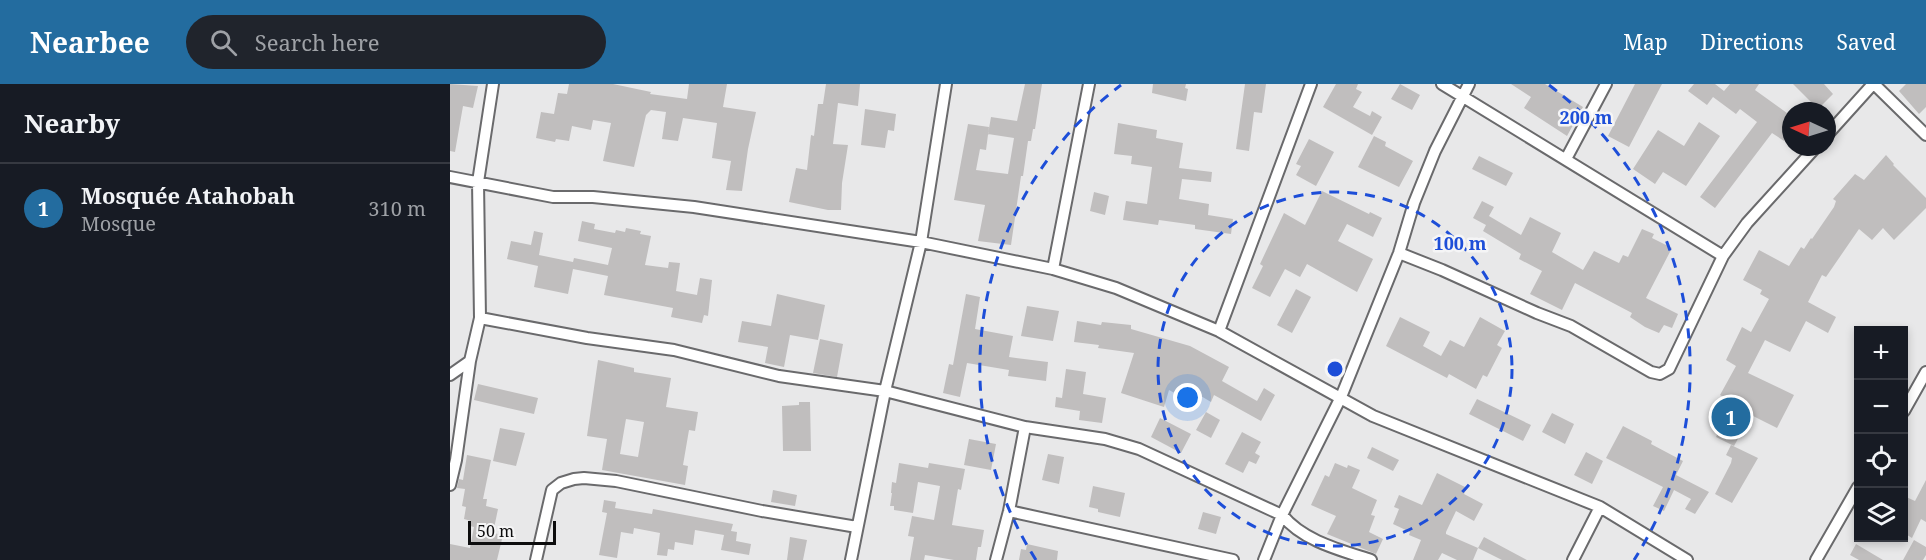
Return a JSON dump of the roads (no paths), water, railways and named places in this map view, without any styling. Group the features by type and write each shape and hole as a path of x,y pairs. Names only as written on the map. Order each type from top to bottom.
{"street":[{"path":"450,485 456,460 470,361 480,318 478,182 493,84"},
{"path":"851,560 885,391 921,242 946,84"},
{"path":"1053,269 1089,84"},
{"path":"1219,331 1311,84"},
{"path":"1442,84 1723,256"},
{"path":"1264,560 1282,515 1341,397 1399,253 1414,203 1435,151 1469,84"},
{"path":"1566,159 1606,84"},
{"path":"1836,125 1873,84 1926,135"},
{"path":"1399,253 1571,326 1651,372 1660,374 1669,369 1723,256 1747,223 1808,156"},
{"path":"450,177 553,197 593,197 694,207 921,242 1053,269 1116,288 1219,331 1373,416 1600,507 1687,560"},
{"path":"480,318 586,338 674,350 779,376 885,391 1025,427 1105,439 1139,449 1282,515 1292,527 1334,548 1371,560"},
{"path":"450,375 470,361"},
{"path":"1908,404 1926,372"},
{"path":"996,560 1010,511 1025,427"},
{"path":"536,560 552,490 561,483 584,478 857,527"},
{"path":"1816,560 1857,488"},
{"path":"1574,560 1600,507"},
{"path":"1010,511 1233,560"}],"place":[{"name":"Mosquée Atahobah","path":"1731,417"}]}
